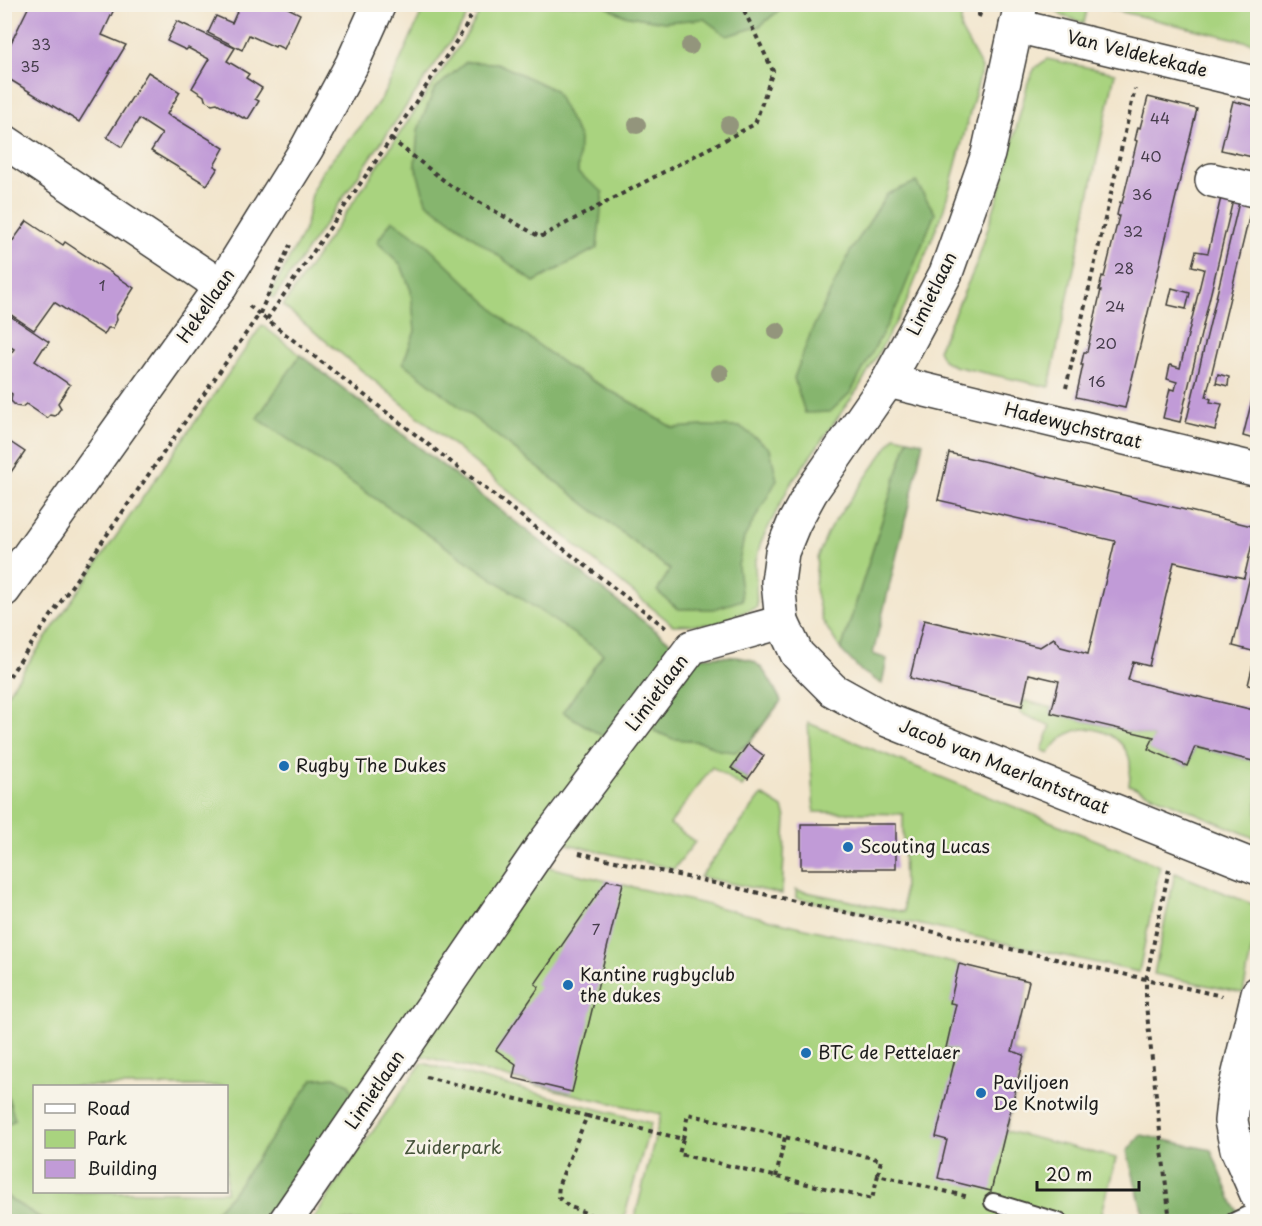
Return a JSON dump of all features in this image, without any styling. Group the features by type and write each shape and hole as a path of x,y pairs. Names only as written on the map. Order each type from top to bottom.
{"street":[{"name":"Hekellaan","path":"4,590 221,286 307,148 352,64 379,4"},
{"name":"Van Veldekekade","path":"1019,15 1142,56 1257,84"},
{"name":"Limietlaan","path":"285,1221 543,845 692,648 782,622 778,582 782,552 794,524 811,492 888,381 946,273 988,154 1019,15"},
{"path":"4,141 221,286"},
{"path":"1212,180 1257,191"},
{"name":"Hadewychstraat","path":"888,381 1257,470"},
{"name":"Jacob van Maerlantstraat","path":"782,622 797,654 833,690 887,720 1257,868"},
{"path":"1256,998 1234,1094 1231,1121 1237,1149 1256,1195"}],"lane":[{"path":"1233,1221 1256,1195"},
{"path":"993,1202 1059,1221"}],"path":[{"path":"267,319 465,28 477,4"},
{"path":"391,139 451,186 540,237 755,124 772,71 741,4"},
{"path":"1059,422 1142,56"},
{"path":"4,684 260,314 291,243"},
{"path":"260,314 692,648"},
{"path":"1170,1221 1146,1005 1146,980 1169,869 1183,838"},
{"path":"543,845 1146,980 1256,998"},
{"path":"390,1069 683,1138"},
{"path":"688,1114 785,1137 881,1160 872,1199 679,1154 688,1114"},
{"path":"587,1116 559,1184 558,1197 568,1206 601,1221"},
{"path":"776,1177 785,1137"},
{"path":"878,1175 993,1202"}],"green space":[{"path":"425,5 473,5 460,28 274,298 270,295 305,229 313,189 323,170 361,126 382,97"},
{"path":"484,5 961,5 961,30 982,68 944,209 905,306 858,389 790,485 761,542 755,564 757,607 715,624 673,625 283,306 469,31"},
{"path":"603,5 782,5 783,7 760,26 727,36 704,19 664,22 623,15"},
{"path":"1051,5 1088,5 1084,23 1063,16"},
{"path":"1093,5 1257,5 1257,44"},
{"path":"1047,59 1115,73 1049,387 954,366 943,360 938,350 977,263 1004,177 1028,82 1035,68"},
{"path":"466,62 497,63 555,90 579,137 578,173 603,192 597,248 534,282 426,202 415,165 418,130 434,90"},
{"path":"916,182 935,213 898,304 851,392 830,412 805,413 794,378 811,332 850,252 887,194"},
{"path":"392,220 426,244 506,321 570,368 673,428 741,427 770,449 777,480 744,538 738,566 742,600 714,609 678,609 657,591 670,570 403,363 415,331 411,291 401,265 377,242"},
{"path":"262,325 679,649 527,862 1029,981 1012,1051 1024,1055 1006,1131 1116,1158 1100,1221 634,1221 661,1114 395,1049 356,1104 231,1195 208,1221 46,1221 5,1194 5,1125 15,1120 4,1087 5,697"},
{"path":"300,355 679,649 612,742 563,712 603,654 257,418"},
{"path":"895,436 908,439 841,650 822,620 815,589 817,558 830,528"},
{"path":"908,439 923,442 873,654 887,659 882,684 861,671 841,650"},
{"path":"698,657 734,657 754,662 766,674 781,701 731,768 748,779 742,787 712,767 670,824 695,842 674,869 559,842"},
{"path":"698,657 734,657 754,662 766,674 781,701 748,744 735,752 719,750 705,743 673,739 654,731 653,716"},
{"path":"1023,700 1052,708 1051,713 1154,737 1149,749 1187,766 1195,747 1257,762 1257,839 1129,785 1131,767 1129,757 1119,742 1104,732 1078,730 1064,737 1049,753 1042,750 1051,726 1020,713"},
{"path":"808,723 1160,866 1139,972 796,898 796,890 904,912 903,814 814,812"},
{"path":"762,795 783,808 786,818 782,894 700,877"},
{"path":"1175,873 1257,906 1257,923 1243,993 1154,974"},
{"name":"Zuiderpark","path":"422,1063 651,1123 623,1221 312,1221 348,1166"},
{"path":"334,1077 349,1084 356,1104 277,1221 208,1222 231,1195 313,1079"},
{"path":"5,1087 15,1120 4,1125"},
{"path":"1141,1135 1211,1150 1243,1221 1145,1221 1127,1151"},
{"path":"5,1194 11,1200 46,1221 5,1221"}],"building":[{"path":"30,4 109,4 115,7 102,35 126,45 79,122 4,76 4,57"},
{"path":"234,4 280,4 300,14 284,49 249,35 242,50 208,33 216,16 232,23 239,7"},
{"path":"177,21 235,48 227,61 249,74 246,78 262,88 255,99 259,101 248,119 217,103 212,104 192,88 209,59 188,48 186,50 167,41"},
{"path":"148,72 180,92 167,114 224,148 214,166 218,168 207,185 151,151 162,134 139,119 122,147 107,137"},
{"path":"1148,97 1197,109 1125,408 1076,397 1084,352 1087,352 1101,290 1099,290 1102,276 1104,277 1119,216 1117,215 1120,202 1122,203 1137,141 1135,140 1138,127 1140,128"},
{"path":"1233,101 1257,107 1257,158 1221,150"},
{"path":"1222,193 1234,196 1180,422 1163,418 1170,389 1175,390 1177,382 1167,379 1170,365 1180,368 1204,269 1192,266 1196,251 1208,253"},
{"path":"1240,198 1253,201 1206,397 1211,399 1210,402 1222,404 1215,430 1186,423"},
{"path":"27,221 63,245 65,242 134,288 116,316 117,320 113,328 108,328 104,335 54,302 34,330 4,310 4,253"},
{"path":"1172,288 1190,293 1186,309 1168,305"},
{"path":"4,312 49,342 35,361 70,385 58,403 61,408 55,416 50,415 47,418 26,404 22,407 16,406 11,401 12,394 4,389 4,363 14,349 4,343"},
{"path":"1218,374 1229,377 1228,386 1216,383"},
{"path":"1257,380 1257,440 1243,436"},
{"path":"4,438 25,452 4,482"},
{"path":"949,453 1256,527 1244,578 1174,562 1149,666 1133,662 1128,680 1254,710 1257,700 1257,762 1195,747 1187,766 1148,749 1154,737 1051,713 1059,681 1029,674 1022,706 910,678 924,620 1040,647 1054,638 1061,647 1088,654 1115,541 938,500"},
{"path":"1257,548 1257,687 1248,685 1256,652 1233,646"},
{"path":"748,744 764,756 748,779 731,768"},
{"path":"801,824 896,824 896,869 801,869"},
{"name":"Kantine rugbyclub the dukes","path":"607,880 623,883 572,1092 513,1078 516,1064 496,1050 539,987 535,984"},
{"name":"Paviljoen De Knotwilg","path":"959,964 1029,981 1012,1051 1024,1055 991,1191 938,1178 947,1140 936,1137 957,1050 946,1048 956,1004 950,1003"}],"place":[{"name":"Rugby The Dukes","path":"284,766"},
{"name":"Scouting Lucas","path":"848,847"},
{"name":"Kantine rugbyclub the dukes","path":"568,985"},
{"name":"BTC de Pettelaer","path":"806,1053"},
{"name":"Paviljoen De Knotwilg","path":"981,1093"}]}
